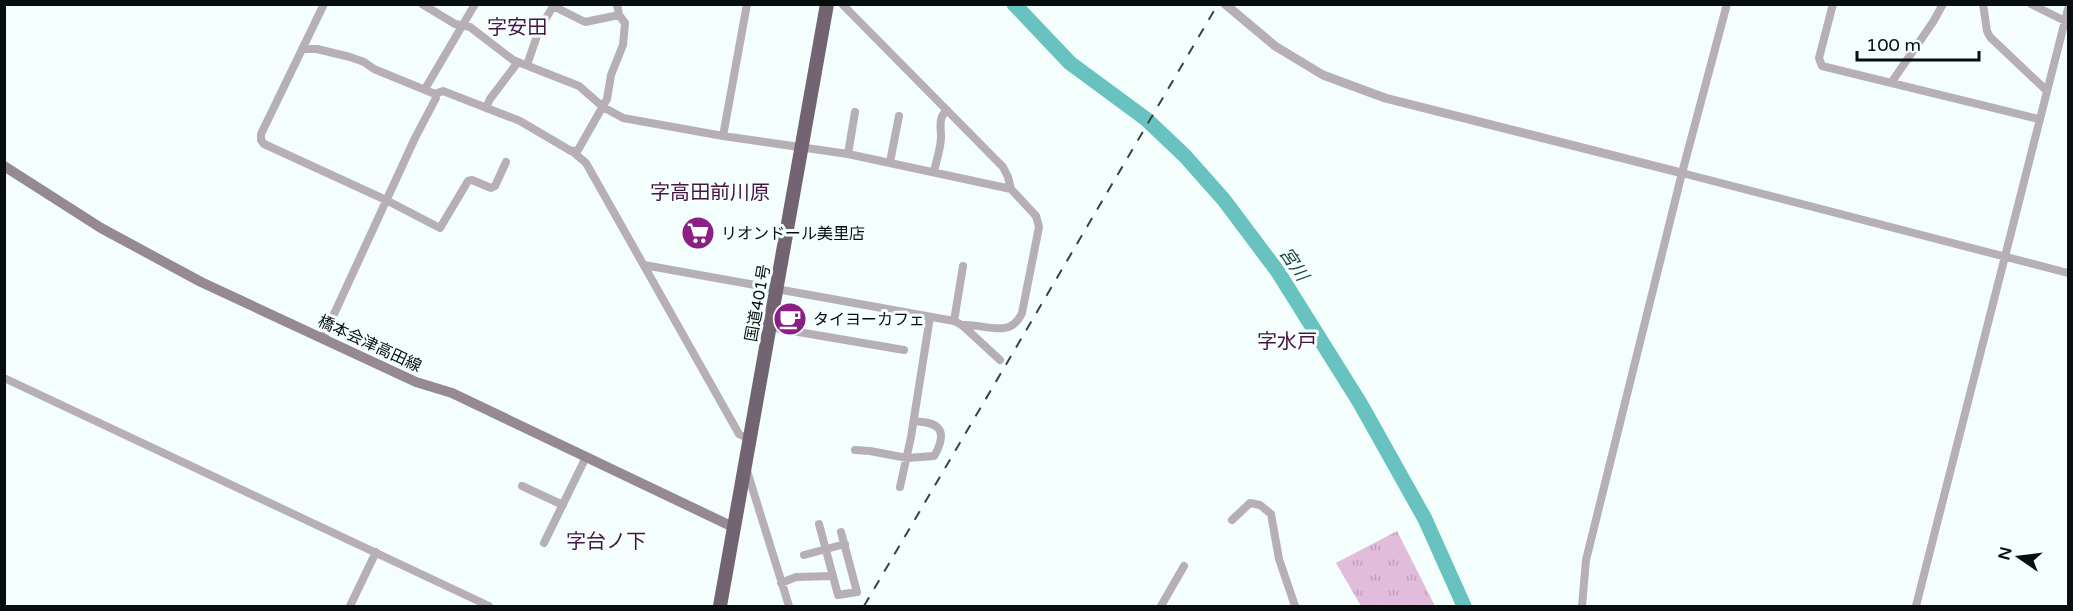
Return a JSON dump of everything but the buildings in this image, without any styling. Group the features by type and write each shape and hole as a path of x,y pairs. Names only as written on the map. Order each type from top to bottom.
{"highway":[{"name":"国道401号","path":"720,606 827,4"}],"main road":[{"name":"橋本会津高田線","path":"4,166 101,228 201,282 416,382 452,393 733,527"}],"street":[{"path":"324,4 261,134 264,144 386,200 440,228 468,181 472,180 491,188 495,186 506,162"},
{"path":"422,4 455,24 470,27 513,60 579,86 603,107 623,118 723,136 848,154 1011,189"},
{"path":"425,89 475,4"},
{"path":"572,151 578,150 603,107 611,75 625,38 625,23 619,15 617,4"},
{"path":"723,136 747,4"},
{"path":"644,265 1000,330 1016,322 1022,313 1039,227 1036,216 1011,189 1003,167 842,4"},
{"path":"1225,4 1275,46 1323,75 1385,98 2068,273"},
{"path":"1581,606 1586,560 1682,174 1727,4"},
{"path":"1833,4 1819,58 1822,66 2039,119"},
{"path":"1891,83 1933,22 1942,4"},
{"path":"1983,4 1990,37 2047,91"},
{"path":"2031,4 2065,21"},
{"path":"486,108 490,99 523,64 552,8 557,8 585,22 619,15"},
{"path":"1916,606 2068,9"},
{"path":"302,49 316,49 350,57 435,94 443,91 520,121 572,151 586,164 739,434 749,440"},
{"path":"323,338 415,138 436,98 435,94"},
{"path":"934,172 941,138 939,126 943,113 947,110"},
{"path":"848,154 855,112"},
{"path":"890,162 899,116"},
{"path":"958,323 963,266"},
{"path":"900,487 914,421 930,317"},
{"path":"958,323 1000,360"},
{"path":"769,327 904,350"},
{"path":"4,378 489,606"},
{"path":"855,450 907,458 934,456 940,440 938,427 914,421"},
{"path":"544,543 586,457"},
{"path":"744,468 747,471 789,606"},
{"path":"522,486 562,506"},
{"path":"1232,520 1250,503 1260,505 1270,514 1279,559 1295,606"},
{"path":"819,524 838,595 857,592 841,532"},
{"path":"804,555 844,544"},
{"path":"350,606 376,552"},
{"path":"1161,606 1184,566"},
{"path":"781,583 796,577 833,576"}],"green space":[{"path":"1397,531 1435,606 1361,606 1336,563"}],"waterway":[{"name":"宮川","path":"1014,4 1070,63 1146,119 1185,156 1224,200 1278,272 1360,403 1425,519 1464,606"}],"railway":[{"path":"864,606 1218,4"}],"place":[{"name":"リオンドール美里店","path":"698,233"},
{"name":"タイヨーカフェ","path":"790,319"}],"district":[{"name":"字安田","path":"517,27"},
{"name":"字高田前川原","path":"710,192"},
{"name":"字水戸","path":"1287,341"},
{"name":"字台ノ下","path":"606,541"}]}
